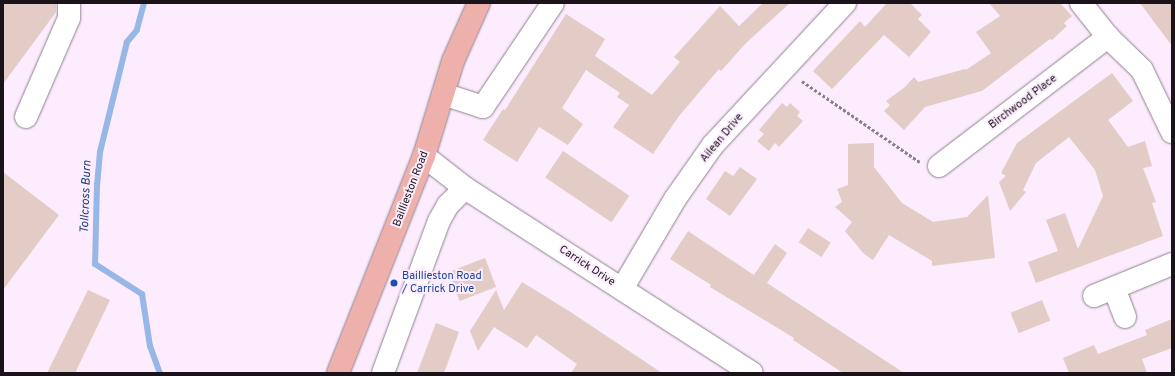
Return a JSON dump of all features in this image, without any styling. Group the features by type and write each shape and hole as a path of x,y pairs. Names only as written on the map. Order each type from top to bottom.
{"main road":[{"name":"Baillieston Road","path":"338,373 424,156 453,61 479,3"}],"street":[{"path":"26,117 69,18 70,3"},
{"path":"443,94 483,107 553,3"},
{"name":"Ailean Drive","path":"622,289 675,199 713,145 845,3"},
{"path":"1081,3 1108,37 1142,70 1172,132"},
{"name":"Birchwood Place","path":"939,166 1108,37"},
{"name":"Carrick Drive","path":"424,156 465,188 752,373"},
{"path":"383,373 439,221 448,205 465,188"},
{"path":"1094,296 1172,264"},
{"path":"1114,288 1125,317"}],"path":[{"path":"784,68 919,162 939,166"}],"building":[{"path":"3,3 56,3 56,12 3,84"},
{"path":"763,3 790,3 746,43 721,71 719,69 679,116 653,154 613,127 629,105 617,97 620,93 586,70 562,108 583,124 568,145 539,127 517,162 483,140 503,109 505,110 566,14 605,39 595,56 652,95 680,62 674,57 720,6 739,26"},
{"path":"887,3 910,3 922,15 918,19 931,32 909,57 884,35 832,89 813,71 860,21 865,27"},
{"path":"989,3 1060,3 1072,16 1064,23 1067,26 1052,40 1050,39 982,91 925,107 904,130 884,111 890,105 886,101 905,87 914,77 918,82 965,69 966,70 991,53 976,32 1000,16"},
{"path":"1140,3 1172,3 1172,46"},
{"path":"1112,73 1133,101 1108,120 1128,147 1145,141 1152,166 1143,168 1156,202 1152,203 1163,236 1036,283 1028,262 1058,251 1046,220 1065,213 1078,249 1103,196 1095,170 1069,137 1036,163 1023,190 1026,192 1010,211 999,182 1006,176 1001,173 1017,143"},
{"path":"782,103 787,107 790,103 800,112 797,116 803,121 779,147 775,143 769,151 757,141 764,134 759,130"},
{"path":"874,143 874,167 902,203 933,222 967,217 988,195 995,258 932,266 932,261 889,235 873,260 864,254 845,231 852,222 835,207 842,202 837,189 848,185 848,144"},
{"path":"563,151 629,196 611,222 545,178"},
{"path":"740,167 757,179 730,216 706,199 725,171 733,176"},
{"path":"3,172 59,215 3,290"},
{"path":"808,228 831,243 821,257 799,242"},
{"path":"688,231 754,275 775,244 787,253 767,283 904,373 843,373 793,340 794,338 710,287 711,285 670,259"},
{"path":"485,258 496,287 460,301 449,272"},
{"path":"522,282 569,311 662,373 571,373 577,364 536,335 527,348 494,327 478,351 470,331 496,290 504,310"},
{"path":"88,290 110,300 75,373 47,373"},
{"path":"1042,300 1050,320 1019,333 1010,313"},
{"path":"1172,319 1172,348 1142,359 1147,373 1069,373 1063,358 1094,345 1098,354 1147,335 1145,330"},
{"path":"436,323 459,332 444,373 417,373"}],"waterway":[{"name":"Tollcross Burn","path":"144,3 137,30 127,42 100,152 97,184 95,264 142,294 150,346 160,373"}],"place":[{"name":"Baillieston Road / Carrick Drive","path":"394,283"}]}
